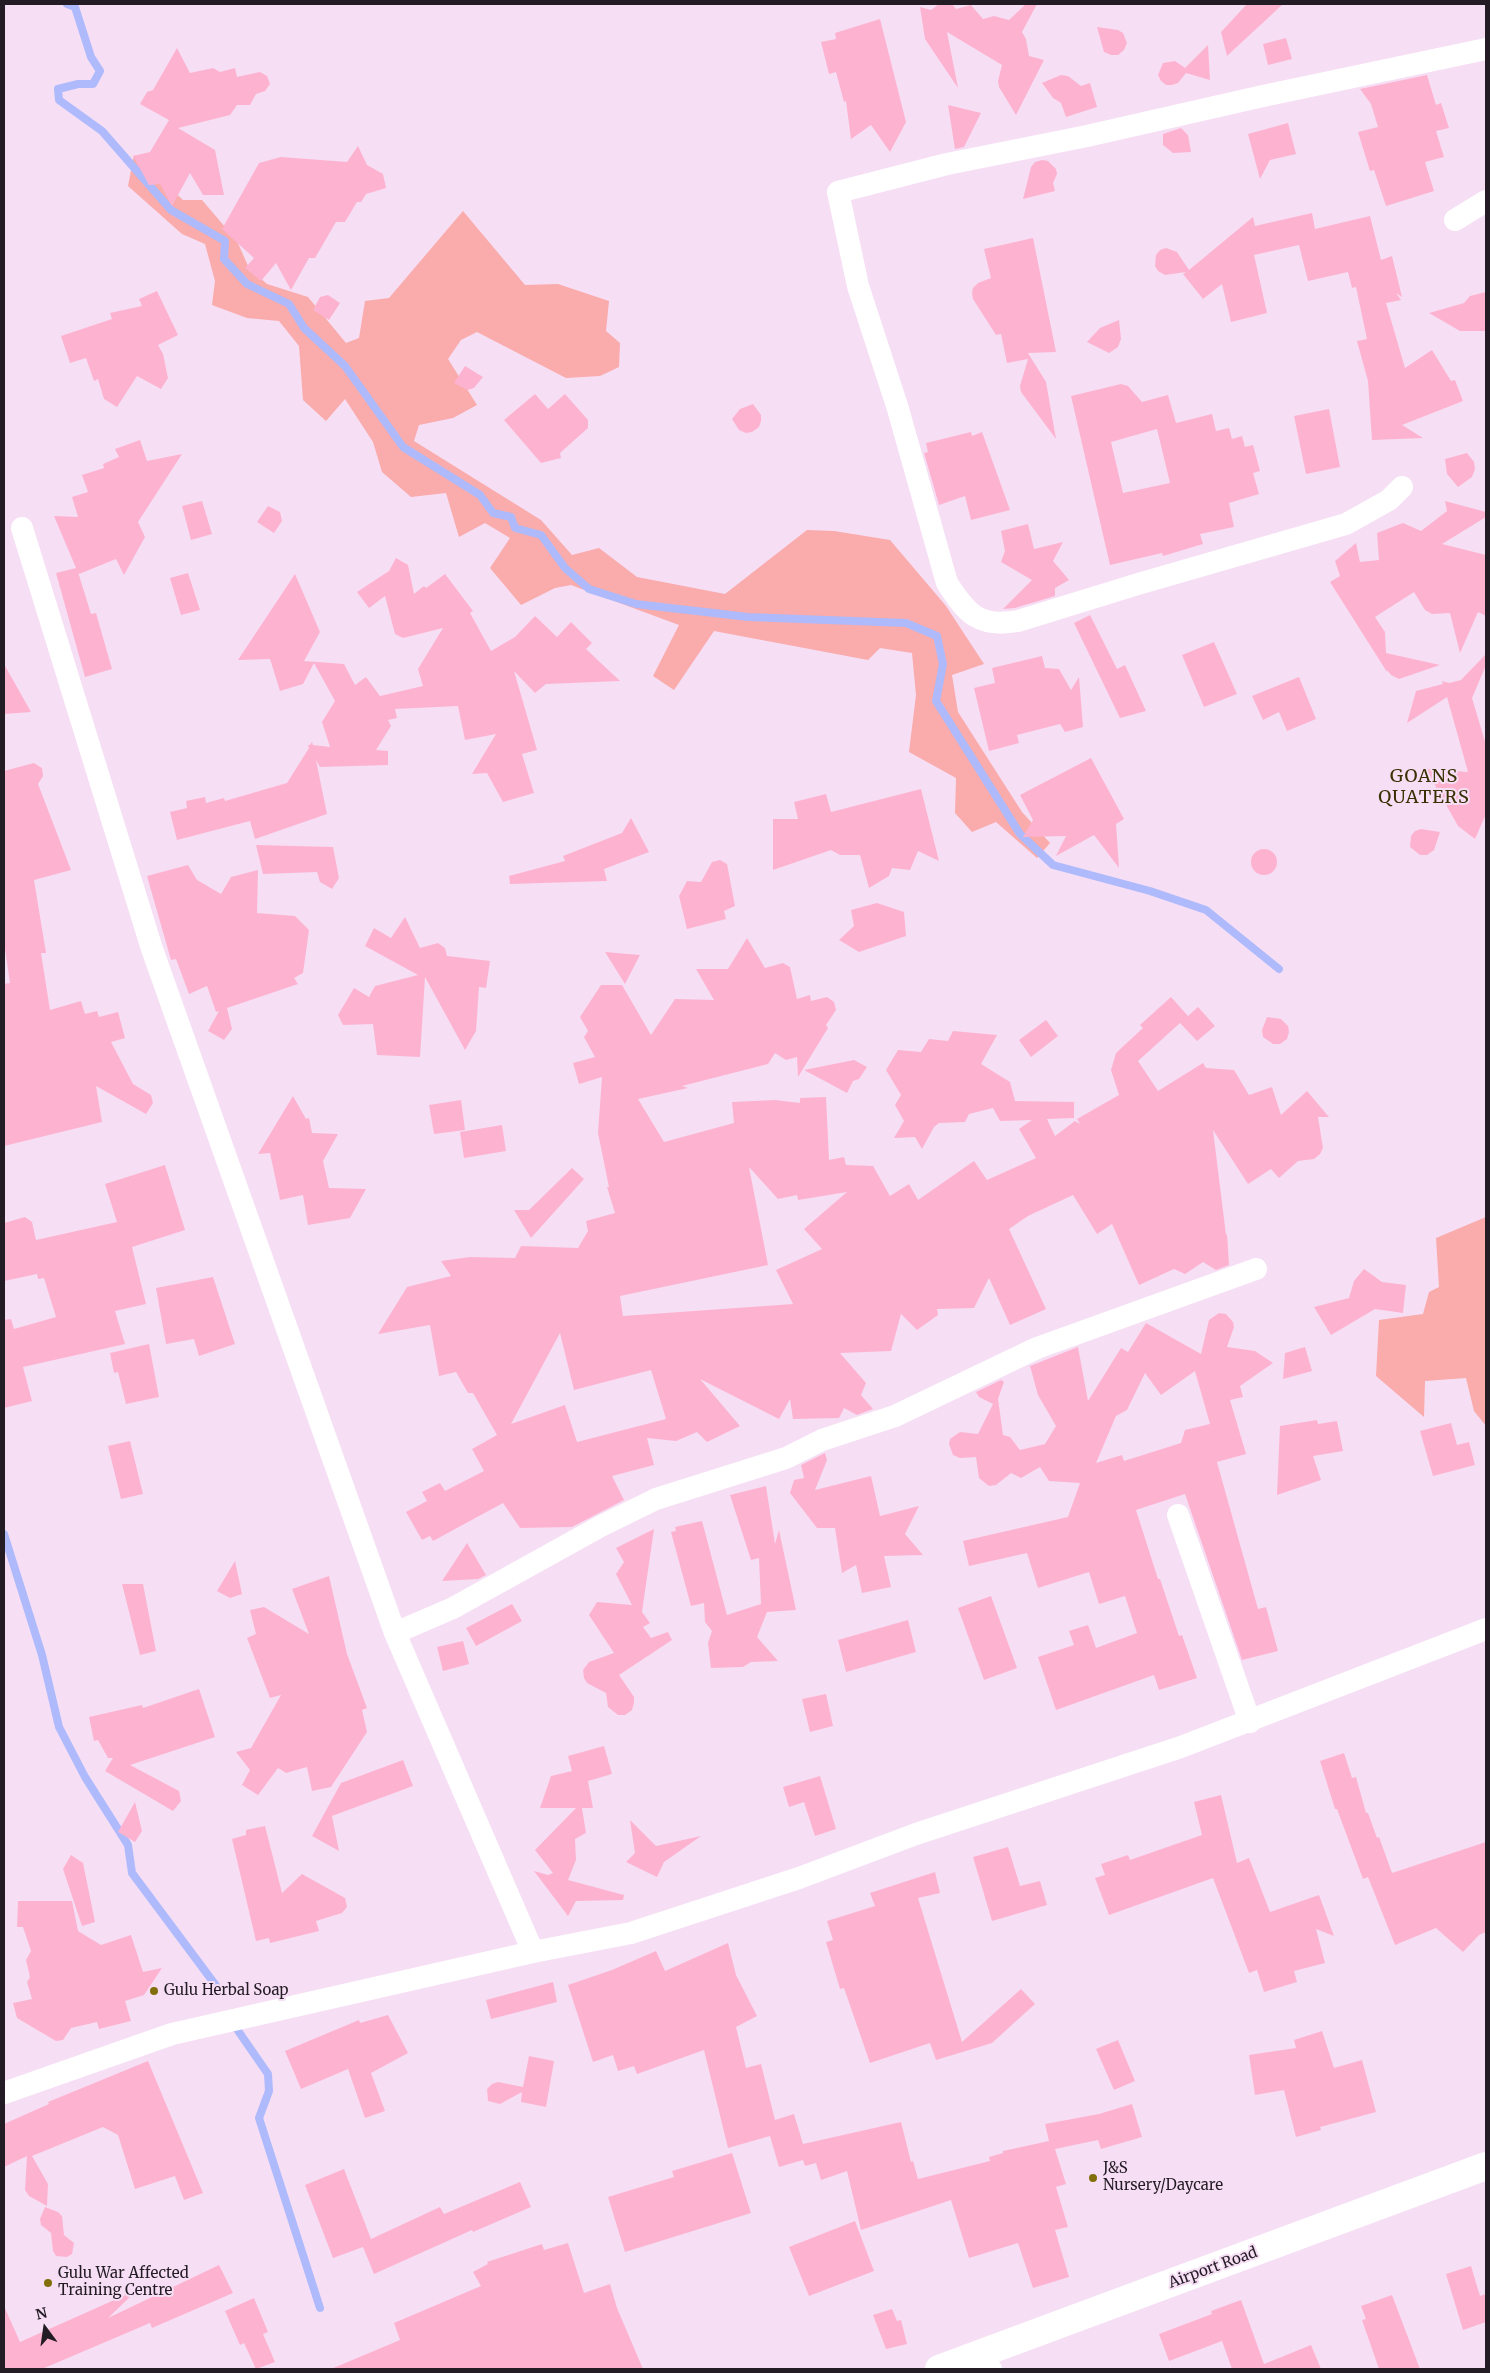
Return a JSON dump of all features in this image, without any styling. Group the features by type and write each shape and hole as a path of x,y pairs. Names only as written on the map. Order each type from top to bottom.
{"street":[{"path":"1402,487 1389,500 1346,524 1018,621 998,624 980,619 960,603 947,583 898,409 858,286 838,192 947,164 1087,136 1263,96 1486,49"},
{"path":"1455,220 1486,201"},
{"path":"22,528 152,949 395,1633 533,1952"},
{"path":"395,1633 453,1608 601,1526 656,1499 786,1458 822,1440 895,1416 1037,1348 1256,1269"},
{"path":"1178,1515 1250,1722"},
{"path":"4,2093 172,2034 533,1952 631,1933 799,1878 916,1834 1250,1722 1486,1629"},
{"name":"Airport Road","path":"939,2369 984,2362 1486,2166"}],"shaded area":[{"path":"134,155 183,200 202,200 237,241 249,268 267,284 308,297 346,343 359,338 365,301 389,298 463,211 525,285 558,284 609,301 606,331 620,343 619,367 600,376 566,378 477,332 461,340 448,359 477,405 453,418 419,425 414,441 541,520 572,555 599,548 637,577 725,594 807,530 834,531 890,540 946,606 984,664 952,675 958,712 1022,812 1050,843 1037,858 996,822 972,832 955,813 956,778 909,752 916,695 912,653 880,648 868,660 714,631 674,690 653,676 679,625 571,585 555,588 521,605 490,568 510,538 485,523 459,537 446,493 411,497 382,472 373,442 345,399 326,421 303,400 299,346 279,321 247,318 212,305 215,281 205,244 182,234 128,186"},
{"path":"1486,1217 1486,1426 1474,1411 1466,1378 1425,1381 1424,1417 1376,1376 1379,1320 1423,1314 1429,1292 1439,1287 1436,1238"}],"building":[{"path":"939,4 952,4 956,9 971,5 983,19 994,16 1009,20 1026,4 1037,4 1022,32 1026,39 1029,56 1044,60 1016,115 999,87 998,81 1002,65 947,32 958,88 925,39 920,7 931,10"},
{"path":"1247,4 1283,4 1227,56 1221,32"},
{"path":"880,19 906,122 890,152 871,125 851,139 846,101 844,102 836,72 829,74 821,42 836,39 835,33"},
{"path":"1097,27 1118,30 1123,33 1127,43 1124,50 1118,55 1104,52"},
{"path":"1286,38 1292,59 1268,65 1263,44"},
{"path":"1208,45 1210,80 1186,73 1178,83 1172,85 1166,85 1161,81 1158,75 1163,63 1175,61 1185,68"},
{"path":"177,48 190,73 213,68 220,72 235,68 237,77 260,72 267,76 270,84 265,91 256,94 250,105 237,105 230,115 178,128 215,150 224,195 203,195 190,173 172,206 160,184 149,185 133,156 150,152 169,120 140,104 147,92 153,90"},
{"path":"1061,75 1068,76 1081,86 1090,83 1097,107 1066,117 1061,103 1053,98 1042,83"},
{"path":"1427,75 1436,105 1441,103 1449,128 1436,131 1444,157 1425,162 1434,191 1386,206 1374,170 1370,171 1358,132 1378,127 1371,104 1360,89"},
{"path":"948,105 981,113 964,147 955,149"},
{"path":"1288,123 1296,154 1270,160 1260,179 1248,134"},
{"path":"1181,128 1188,135 1191,152 1173,153 1163,145 1163,134"},
{"path":"358,146 367,165 383,174 386,188 366,194 361,202 357,202 345,222 336,222 315,258 309,258 291,290 276,263 261,281 245,268 254,258 222,229 259,163 281,157 347,162"},
{"path":"1048,161 1056,169 1057,174 1053,183 1055,191 1023,199 1031,167 1035,162"},
{"path":"1312,213 1315,229 1370,216 1381,260 1392,256 1402,297 1396,293 1401,300 1386,303 1405,368 1432,350 1451,381 1455,380 1463,401 1402,425 1423,438 1372,440 1368,381 1357,341 1367,339 1356,287 1352,288 1348,272 1308,281 1299,245 1254,255 1267,313 1231,322 1222,284 1203,299 1183,274 1186,272 1165,275 1158,271 1155,266 1156,255 1160,250 1166,248 1177,252 1189,270 1253,217 1255,226"},
{"path":"1033,238 1056,352 1028,353 1046,382 1056,439 1021,392 1020,386 1028,359 1007,363 1001,334 996,335 973,299 972,293 973,288 978,283 991,278 984,249"},
{"path":"157,291 178,335 158,345 163,354 168,378 161,389 137,376 117,407 104,399 98,379 94,381 86,358 70,363 61,336 112,319 110,313 142,306 139,299"},
{"path":"1486,292 1486,331 1460,331 1429,313 1464,303 1470,296"},
{"path":"328,295 340,303 329,320 313,310 320,297"},
{"path":"1119,320 1121,339 1118,347 1109,353 1087,342 1100,328"},
{"path":"465,366 483,377 474,388 467,390 454,383"},
{"path":"1121,384 1128,386 1142,402 1168,395 1176,423 1212,414 1216,431 1229,428 1232,439 1242,436 1245,447 1253,445 1260,471 1253,473 1259,494 1229,503 1234,527 1200,534 1203,544 1163,556 1162,553 1110,565 1071,396","holes":["1157,429 1170,483 1123,493 1111,442"]},
{"path":"535,394 548,409 565,394 588,420 588,428 560,453 561,458 541,463 504,420"},
{"path":"753,404 761,415 761,421 759,427 752,432 746,433 739,430 732,419 740,409"},
{"path":"1329,409 1340,467 1306,474 1294,416"},
{"path":"971,432 972,436 982,432 1010,510 971,520 965,496 939,505 924,453 928,452 926,443"},
{"path":"140,440 147,461 182,454 138,522 145,537 124,575 116,559 79,574 78,572 91,614 96,613 112,669 85,677 56,573 76,568 54,516 78,517 72,497 88,492 82,475 104,468 103,464 119,457 115,449"},
{"path":"1467,453 1474,462 1475,469 1472,477 1458,487 1447,474 1445,459"},
{"path":"202,501 212,534 191,540 182,506"},
{"path":"1445,501 1486,512 1486,517 1442,544 1486,555 1486,616 1478,612 1460,653 1450,613 1432,614 1425,610 1414,592 1375,617 1385,632 1386,653 1440,665 1399,679 1391,675 1387,670 1387,672 1330,582 1340,576 1335,561 1356,543 1360,562 1379,560 1377,533 1403,523 1421,531 1447,511"},
{"path":"268,506 280,512 282,521 274,533 257,522"},
{"path":"1028,524 1034,549 1063,542 1053,561 1069,580 1055,588 1055,596 1015,608 1003,609 1032,580 1001,562 1005,551 1001,531"},
{"path":"396,558 408,565 414,594 445,574 473,611 470,613 491,651 515,637 535,616 557,637 571,622 592,643 586,649 620,681 546,684 535,693 514,671 537,750 522,754 534,793 503,802 487,773 472,774 496,734 465,740 458,706 395,709 397,718 388,720 391,726 376,750 388,751 388,765 320,767 316,760 327,814 255,839 250,821 177,840 170,812 187,808 186,801 205,797 206,803 224,798 225,801 287,783 309,748 308,745 312,742 313,745 330,747 322,722 335,701 314,663 303,684 280,691 270,659 238,660 295,574 320,632 304,661 344,664 355,685 366,677 380,696 423,686 418,669 443,628 403,638 395,634 385,596 369,608 357,592 389,571"},
{"path":"188,573 200,610 181,615 170,578"},
{"path":"1090,615 1117,669 1125,665 1146,711 1120,718 1074,623"},
{"path":"1214,642 1237,694 1204,707 1182,655"},
{"path":"1486,654 1486,665 1472,698 1486,745 1486,814 1475,839 1458,826 1426,769 1468,772 1447,697 1407,723 1416,691 1443,684 1442,681 1449,683 1461,680"},
{"path":"1042,656 1045,668 1059,669 1071,690 1079,677 1083,727 1065,732 1060,724 1017,735 1019,743 989,751 974,688 995,683 992,668"},
{"path":"4,664 31,712 4,714"},
{"path":"1299,677 1316,719 1287,731 1279,712 1263,720 1252,696"},
{"path":"1091,758 1124,819 1116,824 1119,868 1094,835 1056,856 1066,836 1023,837 1033,820 1020,795"},
{"path":"34,763 42,768 43,776 38,784 71,870 34,880 46,953 41,953 50,1010 81,1001 85,1014 97,1011 99,1017 118,1012 125,1038 111,1042 133,1084 151,1095 153,1103 146,1114 96,1086 102,1122 4,1146 4,984 10,983 4,942 4,771"},
{"path":"921,789 939,861 918,851 910,870 892,868 889,876 869,888 860,855 840,855 831,850 773,870 773,819 798,819 794,802 826,794 831,812"},
{"path":"631,818 649,852 604,869 607,881 510,884 509,876 565,861 563,856 622,833"},
{"path":"1421,829 1440,832 1434,850 1427,855 1420,855 1410,847 1411,836 1415,831"},
{"path":"256,845 333,847 339,878 332,889 320,882 317,872 263,874"},
{"path":"1264,849 1273,853 1277,862 1273,871 1264,875 1255,871 1251,862 1255,853"},
{"path":"720,860 727,864 735,906 724,911 726,919 687,929 679,896 687,881 701,882 712,862"},
{"path":"188,865 197,880 221,894 231,877 258,870 257,913 295,916 309,930 303,973 294,978 298,984 227,1008 232,1029 224,1040 208,1031 219,1011 216,1012 207,986 189,994 176,959 171,960 147,876"},
{"path":"877,903 904,912 906,936 859,952 839,940 854,926 851,910"},
{"path":"405,917 420,948 438,943 445,948 447,956 490,961 486,988 479,987 476,1031 465,1050 425,977 420,1057 377,1055 373,1024 343,1025 338,1015 354,988 369,997 375,986 418,975 365,946 374,928 391,938"},
{"path":"747,938 765,968 783,963 790,967 797,999 810,995 811,1001 827,997 834,1002 836,1010 826,1025 828,1028 798,1077 797,1057 786,1060 775,1053 768,1064 682,1086 688,1088 638,1099 664,1142 734,1123 732,1102 775,1100 800,1103 800,1098 826,1097 829,1160 844,1157 846,1165 873,1166 890,1196 909,1184 918,1200 974,1161 987,1180 1036,1158 1019,1129 1032,1120 1000,1121 993,1108 969,1114 965,1122 939,1123 934,1127 922,1149 915,1137 894,1138 904,1121 895,1105 901,1095 886,1070 898,1050 921,1052 929,1039 948,1041 953,1031 997,1035 981,1064 1010,1082 1015,1101 1074,1102 1074,1118 1047,1119 1055,1136 1075,1121 1080,1124 1077,1119 1119,1095 1111,1070 1116,1053 1143,1028 1140,1025 1171,997 1188,1016 1198,1007 1215,1026 1197,1041 1180,1023 1138,1061 1158,1091 1203,1063 1206,1068 1234,1070 1249,1095 1272,1087 1281,1115 1307,1091 1329,1117 1318,1117 1323,1148 1314,1159 1298,1161 1279,1178 1271,1169 1248,1184 1213,1130 1227,1234 1229,1265 1216,1270 1203,1262 1185,1274 1174,1269 1139,1285 1112,1224 1097,1234 1073,1195 1028,1216 1009,1229 1046,1309 1010,1325 989,1278 974,1308 937,1309 938,1315 917,1330 901,1314 891,1351 840,1353 866,1383 861,1395 873,1409 857,1415 844,1408 839,1418 793,1419 790,1399 779,1419 700,1379 740,1426 707,1442 697,1432 676,1441 647,1438 654,1465 612,1476 624,1500 572,1527 520,1528 503,1503 433,1541 430,1536 422,1540 406,1512 427,1501 422,1492 440,1483 445,1491 484,1471 472,1449 497,1435 473,1393 468,1393 456,1372 439,1376 430,1325 378,1334 407,1287 451,1276 441,1261 470,1257 515,1258 521,1246 578,1248 588,1231 586,1221 615,1213 607,1187 609,1187 598,1133 602,1077 579,1084 573,1063 595,1057 584,1037 588,1031 580,1017 601,985 622,985 651,1035 675,999 714,1000 696,969 728,969","holes":["749,1167 778,1199 797,1195 798,1200 847,1192 804,1229 822,1249 776,1270 793,1304 623,1316 620,1296 768,1265","560,1333 574,1390 651,1370 666,1419 577,1442 565,1405 511,1424"]},
{"path":"605,952 640,955 625,984"},
{"path":"1267,1017 1281,1019 1288,1026 1287,1039 1280,1044 1273,1044 1263,1037 1262,1030"},
{"path":"1046,1020 1058,1036 1031,1057 1019,1040"},
{"path":"854,1060 867,1067 859,1079 853,1081 847,1093 804,1070"},
{"path":"293,1096 306,1119 309,1118 312,1133 338,1134 323,1161 329,1188 366,1189 350,1218 308,1225 303,1195 280,1200 270,1153 258,1154"},
{"path":"461,1100 465,1130 434,1134 429,1105"},
{"path":"502,1125 506,1151 464,1158 460,1132"},
{"path":"165,1165 185,1230 132,1247 146,1304 115,1311 125,1344 23,1367 32,1401 4,1408 4,1320 11,1319 14,1329 56,1317 44,1278 38,1279 37,1274 4,1281 4,1223 25,1217 32,1222 36,1240 117,1222 105,1184"},
{"path":"572,1168 584,1179 531,1238 514,1210 529,1210"},
{"path":"1364,1269 1382,1282 1406,1285 1403,1313 1375,1309 1331,1335 1314,1307 1349,1298 1354,1281"},
{"path":"213,1277 235,1344 199,1356 194,1339 166,1344 156,1288"},
{"path":"1219,1313 1226,1314 1233,1322 1234,1327 1227,1347 1255,1351 1273,1363 1240,1386 1243,1397 1230,1400 1246,1454 1217,1462 1258,1609 1266,1607 1278,1651 1242,1660 1185,1494 1136,1510 1158,1579 1160,1579 1179,1636 1182,1635 1197,1678 1159,1690 1154,1675 1056,1710 1038,1657 1074,1645 1069,1631 1088,1625 1096,1648 1137,1633 1125,1596 1099,1604 1089,1572 1038,1588 1027,1553 969,1566 963,1541 1068,1517 1080,1483 1049,1481 1040,1467 1021,1478 1011,1473 996,1485 989,1486 979,1478 976,1457 960,1458 953,1455 949,1444 950,1439 960,1432 978,1434 993,1404 979,1397 976,1392 1001,1380 1004,1382 998,1399 1003,1435 1010,1437 1020,1450 1045,1444 1056,1426 1038,1395 1030,1366 1078,1347 1088,1401 1121,1348 1128,1352 1146,1323 1201,1354 1209,1320","holes":["1195,1371 1210,1424 1185,1430 1181,1443 1124,1461 1122,1455 1096,1463 1116,1416 1127,1410 1145,1373 1161,1395"]},
{"path":"149,1344 159,1397 126,1404 118,1372 114,1373 110,1353"},
{"path":"1305,1347 1312,1371 1283,1379 1285,1353"},
{"path":"1317,1420 1318,1424 1337,1421 1343,1451 1313,1456 1321,1480 1277,1495 1280,1426"},
{"path":"1451,1423 1457,1445 1469,1442 1475,1465 1433,1476 1420,1431"},
{"path":"130,1441 143,1494 121,1499 108,1446"},
{"path":"825,1453 827,1460 815,1490 871,1476 880,1516 919,1506 905,1534 923,1555 884,1556 891,1587 862,1593 856,1565 842,1573 835,1528 817,1528 790,1493 794,1480 804,1478 801,1465"},
{"path":"766,1486 775,1544 779,1530 796,1610 767,1612 757,1637 778,1661 751,1662 743,1667 711,1668 708,1643 712,1631 705,1622 704,1603 691,1606 671,1532 676,1531 675,1527 702,1521 727,1615 761,1604 759,1558 751,1560 730,1495"},
{"path":"654,1529 642,1612 650,1623 643,1627 651,1638 668,1632 672,1640 619,1675 634,1697 634,1703 632,1710 625,1715 618,1715 608,1707 606,1693 587,1683 584,1678 583,1670 589,1662 614,1653 589,1615 597,1602 632,1605 616,1574 624,1562 616,1548"},
{"path":"467,1543 486,1575 478,1579 442,1581"},
{"path":"235,1561 242,1594 230,1598 217,1591"},
{"path":"329,1576 347,1654 367,1708 362,1710 367,1732 331,1787 312,1791 307,1767 286,1773 278,1768 258,1795 242,1785 250,1770 236,1752 251,1748 281,1695 270,1698 247,1638 256,1634 250,1610 264,1607 309,1634 292,1589"},
{"path":"122,1584 143,1584 156,1651 140,1655"},
{"path":"991,1596 1017,1668 984,1680 958,1608"},
{"path":"512,1604 522,1621 476,1646 466,1628"},
{"path":"908,1620 916,1652 846,1672 838,1640"},
{"path":"463,1641 469,1664 443,1671 437,1647"},
{"path":"199,1689 215,1737 130,1765 179,1791 181,1801 173,1811 105,1771 113,1758 108,1758 98,1740 94,1741 89,1717 142,1705 143,1708"},
{"path":"826,1694 833,1726 810,1732 802,1699"},
{"path":"604,1746 612,1774 588,1781 593,1808 582,1808 586,1833 575,1839 576,1860 568,1880 624,1895 623,1900 576,1901 568,1916 534,1871 548,1875 553,1873 535,1850 576,1808 540,1808 551,1776 572,1771 568,1756"},
{"path":"1344,1753 1352,1778 1356,1777 1366,1813 1368,1813 1377,1838 1379,1837 1392,1873 1486,1842 1486,1932 1479,1935 1463,1952 1436,1928 1395,1945 1368,1877 1363,1879 1337,1809 1335,1809 1320,1761"},
{"path":"403,1760 413,1786 332,1816 339,1851 312,1836 341,1783"},
{"path":"820,1776 836,1829 815,1836 804,1802 789,1807 783,1787"},
{"path":"1221,1795 1237,1863 1249,1858 1270,1912 1319,1895 1334,1936 1316,1929 1325,1963 1294,1971 1297,1982 1264,1992 1257,1970 1249,1973 1213,1878 1109,1915 1095,1878 1105,1875 1101,1864 1128,1855 1130,1860 1202,1835 1194,1802"},
{"path":"135,1802 142,1831 135,1842 118,1832"},
{"path":"630,1820 656,1846 701,1836 664,1862 657,1877 626,1862 635,1853"},
{"path":"265,1826 282,1893 302,1874 345,1898 347,1907 342,1913 316,1921 319,1931 270,1943 269,1938 256,1941 232,1839 246,1835 246,1830"},
{"path":"1008,1847 1020,1886 1040,1881 1047,1905 992,1921 973,1857"},
{"path":"71,1855 83,1863 95,1922 82,1926 63,1869"},
{"path":"935,1872 940,1893 918,1898 962,2042 1021,1989 1035,2004 992,2043 936,2060 930,2043 870,2063 844,1988 840,1989 826,1942 833,1940 827,1921 875,1906 870,1893"},
{"path":"18,1901 72,1901 78,1931 101,1945 131,1935 143,1972 162,1968 144,1995 125,2001 131,2021 99,2029 97,2022 71,2028 63,2040 56,2041 17,2018 13,2003 32,1999 27,1982 30,1977 26,1960 31,1951 23,1927 17,1927"},
{"path":"728,1943 736,1975 757,2016 736,2027 746,2068 761,2064 775,2120 794,2114 803,2144 901,2122 911,2162 913,2161 918,2179 990,2161 989,2157 1003,2153 1003,2151 1049,2141 1045,2124 1099,2114 1132,2104 1142,2137 1101,2149 1098,2140 1055,2149 1066,2184 1056,2187 1068,2227 1055,2230 1069,2277 1033,2288 1018,2243 969,2258 951,2200 861,2230 847,2171 821,2180 816,2163 805,2166 803,2160 779,2167 770,2136 728,2148 704,2050 637,2074 634,2066 618,2071 613,2055 593,2062 568,1985 612,1970 656,1951 665,1971"},
{"path":"553,1982 557,2002 491,2019 486,2000"},
{"path":"388,2015 408,2053 371,2073 385,2111 365,2118 348,2069 301,2089 285,2051 359,2020 360,2023"},
{"path":"1322,2031 1334,2068 1362,2060 1376,2112 1320,2127 1321,2130 1296,2137 1284,2090 1255,2095 1249,2055 1296,2048 1294,2040"},
{"path":"1118,2040 1135,2081 1114,2090 1096,2049"},
{"path":"529,2056 554,2061 546,2107 521,2102 522,2092 500,2104 488,2101 487,2089 492,2084 498,2082 523,2087"},
{"path":"148,2061 203,2193 184,2200 175,2176 135,2189 118,2135 103,2127 32,2156 48,2184 47,2206 29,2196 25,2190 27,2156 4,2167 4,2124 49,2104 48,2102"},
{"path":"732,2153 751,2213 625,2252 608,2197 674,2177 672,2171"},
{"path":"344,2169 371,2239 440,2207 444,2214 520,2182 531,2207 473,2232 472,2230 374,2274 363,2247 333,2258 305,2185"},
{"path":"45,2207 58,2212 62,2216 64,2235 74,2243 72,2254 67,2257 56,2256 53,2251 51,2233 41,2225 40,2219"},
{"path":"855,2221 874,2271 809,2296 789,2247"},
{"path":"568,2243 584,2293 610,2284 617,2308 643,2369 331,2369 400,2340 394,2323 481,2286 473,2272 488,2264 487,2262 542,2244 544,2250"},
{"path":"219,2265 233,2293 152,2328 150,2323 42,2369 4,2369 4,2306 20,2342 130,2293 132,2295 108,2318"},
{"path":"1471,2266 1480,2296 1486,2294 1486,2322 1463,2330 1446,2274"},
{"path":"1392,2295 1420,2369 1379,2369 1362,2320 1366,2319 1361,2306"},
{"path":"254,2298 268,2332 263,2334 275,2362 256,2369 244,2343 240,2345 225,2311"},
{"path":"1241,2300 1264,2364 1311,2345 1321,2369 1232,2369 1222,2341 1169,2361 1159,2334 1212,2314 1211,2311"},
{"path":"892,2309 897,2321 901,2320 907,2344 886,2349 873,2315"}],"waterway":[{"path":"67,4 75,7 91,57 100,71 93,84 78,84 58,89 59,100 102,131 171,210 225,241 224,259 247,284 289,304 304,328 345,366 403,447 480,495 493,513 511,517 515,528 541,535 565,568 589,589 636,604 748,617 906,623 937,636 943,664 936,701 1020,834 1053,865 1150,891 1206,910 1279,969"},
{"path":"4,1534 42,1655 59,1727 85,1777 128,1845 132,1873 217,1987"},
{"path":"232,2022 268,2074 269,2091 259,2118 320,2308"}],"place":[{"name":"Gulu Herbal Soap","path":"154,1991"},
{"name":"J&S Nursery/Daycare","path":"1093,2178"},
{"name":"Gulu War Affected Training Centre","path":"48,2283"}],"district":[{"name":"GOANS QUATERS","path":"1424,788"}]}
